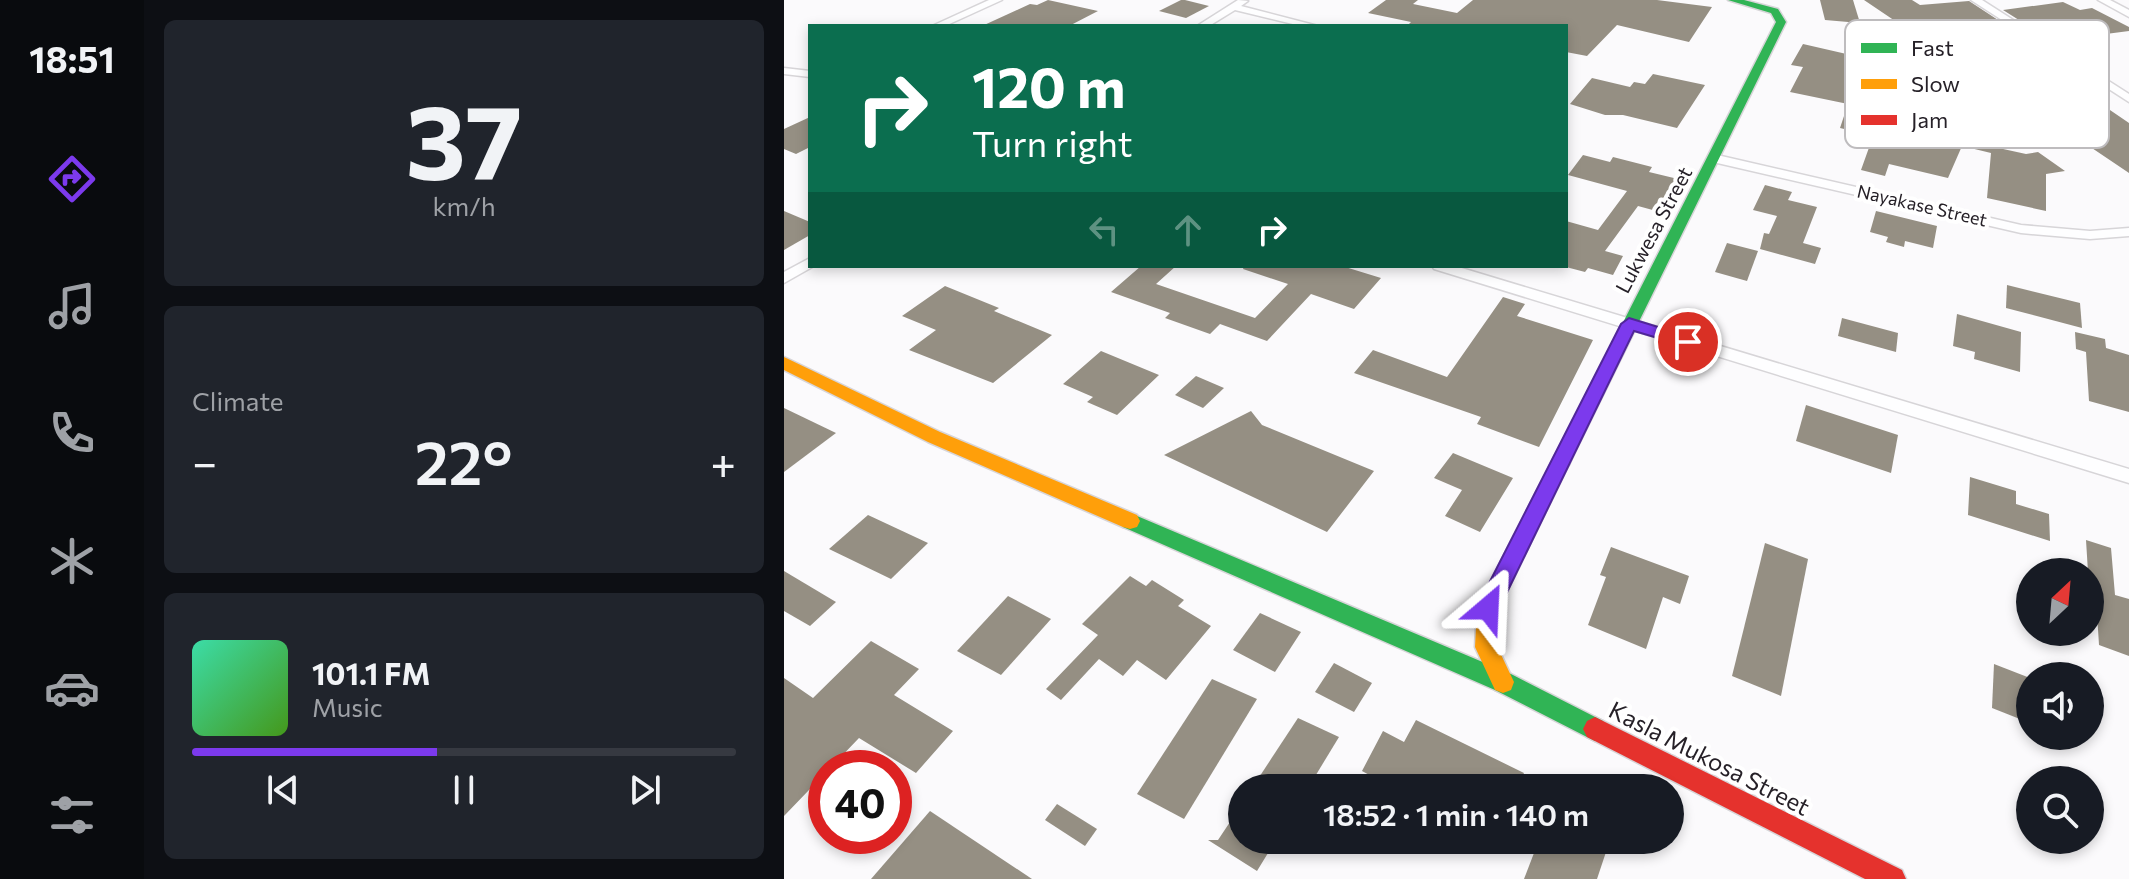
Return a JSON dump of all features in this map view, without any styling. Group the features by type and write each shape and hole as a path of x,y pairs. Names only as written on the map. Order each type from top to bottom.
{"street":[{"path":"942,24 997,0"},
{"path":"1205,24 1245,0"},
{"name":"Lukwesa Street","path":"1503,682 1486,658 1482,637 1488,608 1629,324 1717,159 1781,22 1775,11 1733,0"},
{"path":"1976,0 2007,20"},
{"path":"2103,0 2129,14"},
{"path":"1233,7 1305,24"},
{"path":"784,71 808,74"},
{"path":"2109,86 2129,99"},
{"name":"Nayakase Street","path":"1717,159 2021,229 2090,235 2129,232"},
{"path":"784,278 808,263"},
{"path":"1446,268 2129,476"},
{"name":"Kasla Mukosa Street","path":"784,363 934,437 1503,682 1893,879"}],"building":[{"path":"1048,0 1098,11 1073,24 986,24 1030,4 1037,5"},
{"path":"1181,0 1209,6 1186,18 1159,11"},
{"path":"1386,0 1418,0 1413,4 1457,13 1473,0 1657,0 1712,7 1689,42 1617,25 1587,56 1568,52 1568,24 1409,24 1411,22 1368,13"},
{"path":"1820,0 1853,0 1859,20 1825,20"},
{"path":"1864,0 1912,0 1920,5 1969,1 1998,20 1894,20"},
{"path":"2063,2 2080,10 2092,8 2129,27 2129,31 2109,34 2109,20 2019,20 2003,10"},
{"path":"1803,44 1845,54 1845,103 1790,92 1803,67 1791,65"},
{"path":"1653,74 1705,85 1677,128 1623,115 1605,115 1570,104 1592,78 1630,87 1634,82 1645,84"},
{"path":"2109,109 2129,123 2129,173 2092,148 2109,148"},
{"path":"1845,113 1845,129 1840,128"},
{"path":"808,118 808,148 796,154 784,149 784,129"},
{"path":"1869,148 1961,148 1948,178 1889,164 1885,176 1861,170"},
{"path":"1970,148 1999,148 2026,154 2038,152 2065,171 2046,174 2046,211 1987,198 1991,153"},
{"path":"1583,155 1610,162 1613,157 1652,167 1649,172 1678,179 1660,212 1638,206 1605,251 1623,256 1613,275 1588,268 1585,272 1568,268 1568,222 1598,230 1627,191 1568,175"},
{"path":"1765,185 1792,192 1788,200 1817,207 1803,243 1821,248 1815,264 1760,249 1764,233 1769,234 1777,216 1753,210"},
{"path":"784,211 808,221 808,236 784,250"},
{"path":"1876,211 1937,226 1933,248 1905,241 1904,247 1886,242 1888,237 1870,232"},
{"path":"1727,243 1758,251 1747,281 1715,272"},
{"path":"1139,268 1174,268 1156,284 1255,318 1288,284 1243,268 1348,268 1381,278 1354,309 1311,294 1267,341 1220,324 1210,334 1165,318 1170,313 1111,292"},
{"path":"2007,285 2080,303 2082,328 2006,308"},
{"path":"945,286 999,308 994,311 1052,335 993,383 909,350 936,330 902,316"},
{"path":"1503,297 1525,304 1517,316 1593,340 1539,447 1477,424 1481,417 1354,373 1373,350 1447,377"},
{"path":"1957,314 2021,332 2020,372 1974,359 1975,352 1953,346"},
{"path":"1842,318 1898,333 1896,352 1838,336"},
{"path":"2075,332 2105,339 2106,348 2129,355 2129,412 2089,401 2086,352 2076,349"},
{"path":"1101,351 1159,375 1117,415 1087,402 1093,397 1063,384"},
{"path":"1196,376 1224,388 1203,408 1175,395"},
{"path":"1806,405 1898,435 1891,473 1796,441"},
{"path":"784,408 836,433 784,472"},
{"path":"1251,411 1262,425 1374,471 1327,532 1164,455"},
{"path":"1453,453 1513,478 1480,532 1445,516 1462,490 1434,478"},
{"path":"1970,477 2016,491 2016,504 2049,514 2050,541 1968,515"},
{"path":"868,515 928,543 891,579 829,549"},
{"path":"2086,540 2111,548 2115,595 2129,599 2129,656 2102,646 2104,558 2087,558"},
{"path":"1765,543 1808,559 1781,696 1732,676"},
{"path":"1611,547 1689,576 1680,604 1663,597 1646,649 1588,625 1606,577 1600,575"},
{"path":"784,571 836,602 810,626 784,611"},
{"path":"1130,576 1146,586 1152,580 1184,600 1178,606 1211,626 1166,680 1137,660 1123,676 1099,659 1061,700 1046,689 1098,635 1082,624"},
{"path":"1008,596 1051,619 1001,675 957,651"},
{"path":"1260,613 1301,632 1275,672 1233,650"},
{"path":"871,641 919,669 894,695 953,731 916,773 912,771 912,750 879,750 859,738 847,750 808,750 808,791 784,816 784,678 813,698"},
{"path":"1334,663 1372,683 1354,712 1315,692"},
{"path":"1994,664 2016,673 2016,717 1992,708"},
{"path":"1212,679 1257,699 1184,819 1137,794"},
{"path":"1298,718 1339,737 1317,774 1261,774"},
{"path":"1416,720 1524,773 1367,774 1362,771 1383,731 1404,742"},
{"path":"1057,804 1097,829 1085,846 1045,820"},
{"path":"930,811 1032,879 871,879 893,854 912,854 912,832"},
{"path":"1228,825 1228,853 1208,840 1218,840"},
{"path":"1230,854 1267,854 1257,871"},
{"path":"1534,854 1605,854 1597,879 1524,879"}],"traffic: fast":[{"path":"1562,460 1781,22 1775,11 1733,0"},
{"path":"1130,521 1503,682 1595,729"}],"traffic: slow":[{"path":"784,363 934,437 1130,521"},
{"path":"1503,682 1486,647 1488,608 1562,460"}],"traffic: jam":[{"path":"1595,729 1893,879"}],"route":[{"path":"1488,608 1629,324 1688,342"}]}
